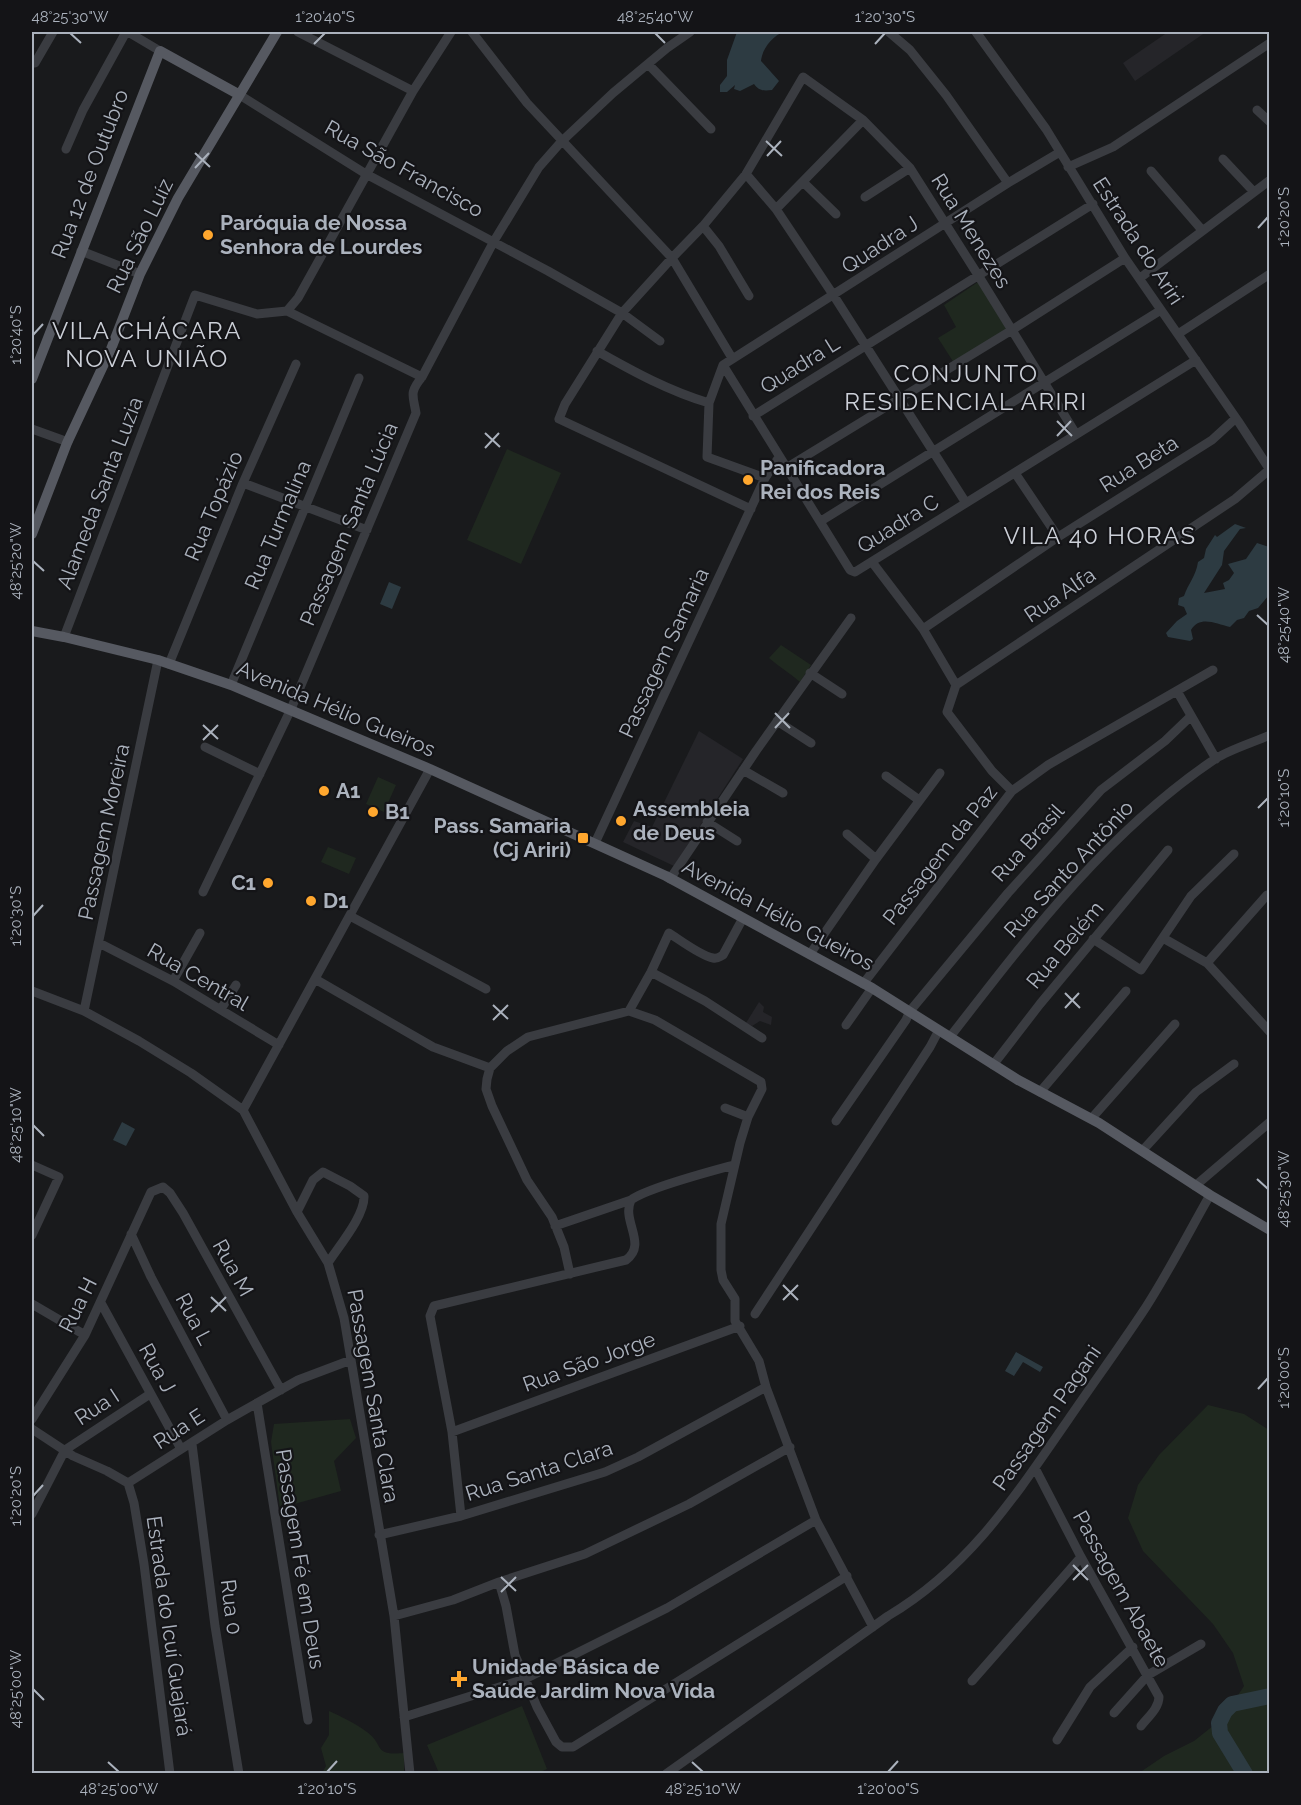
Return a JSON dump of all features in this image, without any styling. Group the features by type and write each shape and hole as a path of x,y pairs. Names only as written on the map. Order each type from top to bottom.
{"main road":[{"name":"Rua São Luíz","path":"32,534 68,442 111,349 140,274 178,198 277,32"},
{"name":"Rua São Francisco","path":"160,51 238,94"},
{"name":"Rua 12 de Outubro","path":"32,379 160,51"},
{"name":"Avenida Hélio Gueiros","path":"32,631 164,662 231,685 430,769 670,879 910,1011 993,1065 1091,1119 1195,1186 1269,1230"}],"street":[{"path":"35,63 53,32"},
{"path":"66,149 83,110 127,32"},
{"name":"Rua São Francisco","path":"127,32 160,51"},
{"path":"298,32 413,91"},
{"path":"422,377 288,311 306,284 413,91 451,32"},
{"path":"472,32 527,103 561,142 672,258 732,358 723,365 709,403 707,457 765,478"},
{"name":"Passagem Santa Lúcia","path":"203,892 291,709 367,530 416,413 412,393 494,241 539,167 561,142 648,64 690,32"},
{"path":"890,32 910,50 946,94 1008,183"},
{"name":"Estrada do Ariri","path":"976,32 1046,129 1125,258 1236,418 1269,470"},
{"path":"1068,167 1113,147 1269,43"},
{"path":"648,64 711,129"},
{"name":"Rua Menezes","path":"746,174 803,77 863,120 910,168 1076,435"},
{"name":"Rua São Francisco","path":"238,94 366,174 494,241 622,314 660,341"},
{"path":"1257,110 1269,122"},
{"path":"776,208 863,120"},
{"name":"Quadra J","path":"834,296 1060,152"},
{"path":"1223,159 1254,192"},
{"path":"865,197 910,168"},
{"path":"1151,171 1202,230"},
{"path":"750,509 559,419 565,404 622,314 703,226 746,174 776,208 966,503"},
{"path":"1140,278 1269,180"},
{"path":"803,182 836,214"},
{"path":"866,345 1093,204"},
{"path":"703,226 719,246 749,296"},
{"path":"81,251 140,274"},
{"path":"786,468 1125,258"},
{"path":"1178,334 1269,274"},
{"name":"Alameda Santa Luzia","path":"64,637 195,295 257,314 269,315 288,311"},
{"name":"Quadra L","path":"732,358 834,296"},
{"name":"Quadra C","path":"1161,310 821,521 850,570 855,572 872,562 1196,360"},
{"name":"Quadra L","path":"753,416 866,345"},
{"path":"597,351 668,389 709,403"},
{"name":"Rua Topázio","path":"164,662 296,364"},
{"path":"723,365 821,521"},
{"name":"Rua Turmalina","path":"231,685 359,378"},
{"name":"Rua Beta","path":"923,629 1058,537 1212,440 1236,418"},
{"path":"32,429 68,442"},
{"name":"Passagem Samaria","path":"595,843 750,509 765,478 779,457"},
{"name":"Rua Alfa","path":"956,685 1235,499 1269,470"},
{"path":"1015,473 1058,537"},
{"path":"243,483 367,530"},
{"path":"872,562 923,629 956,685 947,712 992,771 1012,791"},
{"path":"670,879 810,673 851,618"},
{"name":"Passagem Moreira","path":"84,1011 164,662"},
{"name":"Passagem da Paz","path":"846,1025 867,986 1012,791 1048,765 1213,670"},
{"path":"810,673 842,694"},
{"path":"1177,691 1216,759"},
{"name":"Rua Brasil","path":"836,1121 910,1011 1000,902 1101,790 1165,741 1191,716"},
{"path":"777,721 811,743"},
{"name":"Rua Santo Antônio","path":"950,1037 1027,937 1116,841 1152,807 1216,759 1269,735"},
{"path":"205,747 260,774"},
{"path":"243,1110 430,769"},
{"path":"743,770 783,793"},
{"path":"810,954 876,859 940,773"},
{"path":"886,776 919,800"},
{"path":"707,822 737,841"},
{"path":"847,834 876,859"},
{"name":"Rua Belém","path":"993,1065 1040,1004 1168,850"},
{"path":"1094,939 1141,970 1191,896 1234,854"},
{"path":"1207,963 1267,895"},
{"path":"350,916 486,989"},
{"path":"629,1011 669,933 713,958 717,958 723,955 743,918"},
{"path":"173,981 200,933"},
{"path":"1163,938 1207,963 1269,1032"},
{"name":"Rua Central","path":"99,943 173,981 279,1045"},
{"path":"651,972 705,1001 762,1038"},
{"path":"315,979 433,1047 490,1068"},
{"path":"221,1009 236,985"},
{"name":"Passagem Santa Clara","path":"32,991 84,1011 147,1046 243,1110 297,1212 328,1263 344,1318 394,1616 410,1773"},
{"path":"1040,1092 1126,991"},
{"path":"570,1274 564,1247 555,1226 513,1152 492,1106 486,1089 490,1068 507,1051 528,1037 629,1011 655,1020 761,1082 762,1089 748,1117 734,1165 721,1224 720,1256 723,1280 735,1299 735,1321 759,1361 766,1387 816,1520 873,1627"},
{"path":"1091,1119 1175,1024"},
{"path":"755,1314 907,1083 939,1030"},
{"path":"1142,1151 1196,1092 1234,1064"},
{"path":"725,1108 748,1117"},
{"path":"1195,1186 1269,1122"},
{"path":"32,1165 59,1177 32,1234"},
{"path":"555,1226 631,1200 639,1195 734,1165"},
{"path":"297,1212 313,1180 323,1172 364,1196 364,1203 357,1218 328,1263"},
{"name":"Rua M","path":"146,1202 151,1192 158,1188 163,1187 170,1193 281,1390"},
{"name":"Passagem Pagani","path":"666,1773 926,1592 951,1570 1001,1515 1035,1468 1147,1305 1210,1195"},
{"path":"461,1516 452,1432 430,1316 434,1306 626,1260 632,1256 635,1247 628,1211 631,1200"},
{"name":"Rua H","path":"32,1419 85,1335 146,1202"},
{"name":"Rua L","path":"131,1234 151,1277 227,1420"},
{"name":"Rua J","path":"101,1303 181,1449"},
{"path":"32,1304 85,1335"},
{"name":"Rua São Jorge","path":"452,1432 740,1326"},
{"name":"Rua E","path":"128,1484 227,1420 298,1380 351,1360"},
{"name":"Rua Santa Clara","path":"380,1535 461,1516 605,1472 638,1457 766,1387"},
{"name":"Rua I","path":"64,1450 150,1394"},
{"name":"Passagem Fé em Deus","path":"257,1403 308,1720"},
{"path":"32,1429 64,1450 128,1484"},
{"name":"Rua 0","path":"192,1444 215,1626 239,1773"},
{"path":"394,1616 453,1600 499,1582 585,1554 689,1504 790,1447"},
{"path":"32,1514 34,1502 64,1450"},
{"name":"Passagem Abaete","path":"1035,1468 1160,1701 1141,1726"},
{"name":"Estrada do Icuí Guajará","path":"128,1484 134,1503 144,1564 170,1773"},
{"path":"404,1718 525,1679 667,1608 816,1520"},
{"path":"972,1681 1081,1557"},
{"path":"499,1582 515,1655 537,1707 556,1742 562,1747 573,1747 847,1576"},
{"path":"1114,1713 1148,1675 1201,1644"},
{"path":"1057,1740 1089,1687 1133,1647"}],"shaded area":[{"path":"737,32 784,32 772,39 762,56 761,61 779,81 772,90 762,90 754,84 740,91 734,89 735,85 727,92 720,92 720,85 727,76 727,60"},
{"path":"1168,32 1206,32 1135,81 1123,63"},
{"path":"978,282 1008,328 954,363 938,338 956,327 944,305"},
{"path":"507,449 561,473 521,564 467,540"},
{"path":"1235,524 1246,528 1240,529 1224,551 1222,565 1204,593 1225,589 1223,583 1229,580 1234,573 1228,564 1246,559 1257,543 1269,547 1269,595 1258,608 1249,611 1244,618 1237,620 1230,627 1204,622 1195,625 1191,630 1193,639 1190,641 1168,637 1166,633 1187,614 1184,607 1178,605 1179,598 1184,596 1196,572 1198,562 1204,558 1206,549 1215,535 1217,537"},
{"path":"389,582 401,587 392,609 380,604"},
{"path":"781,645 811,665 800,682 769,658"},
{"path":"699,731 743,759 674,866 623,842 634,821 652,827"},
{"path":"378,777 396,785 384,812 366,804"},
{"path":"328,847 356,858 349,874 321,862"},
{"path":"759,1002 764,1007 763,1012 772,1017 771,1025 760,1021 752,1026 746,1023"},
{"path":"122,1122 135,1129 126,1146 113,1140"},
{"path":"1016,1352 1043,1367 1040,1372 1023,1362 1014,1376 1005,1371"},
{"path":"1208,1405 1244,1414 1269,1430 1269,1773 1139,1773 1164,1756 1194,1741 1223,1718 1244,1686 1233,1653 1213,1624 1143,1551 1128,1518 1138,1485 1159,1455"},
{"path":"350,1419 356,1438 334,1461 341,1491 280,1508 271,1442 274,1424"},
{"path":"522,1706 547,1769 536,1774 439,1773 427,1745"},
{"path":"329,1711 367,1732 383,1751 404,1753 404,1771 400,1774 363,1773 361,1771 322,1773 326,1766 321,1748 329,1735"}],"waterway":[{"path":"1245,1774 1220,1733 1219,1723 1225,1711 1232,1704 1270,1696"}],"place":[{"name":"Paróquia de Nossa Senhora de Lourdes","path":"208,235"},
{"name":"Panificadora Rei dos Reis","path":"748,480"},
{"name":"A1","path":"324,791"},
{"name":"B1","path":"373,812"},
{"name":"Assembleia de Deus","path":"621,821"},
{"name":"Pass. Samaria (Cj Ariri)","path":"583,838"},
{"name":"C1","path":"268,883"},
{"name":"D1","path":"311,901"},
{"name":"Unidade Básica de Saúde Jardim Nova Vida","path":"459,1679"}],"district":[{"name":"VILA CHÁCARA NOVA UNIÃO","path":"147,345"},
{"name":"CONJUNTO RESIDENCIAL ARIRI","path":"966,388"},
{"name":"VILA 40 HORAS","path":"1100,536"}]}
